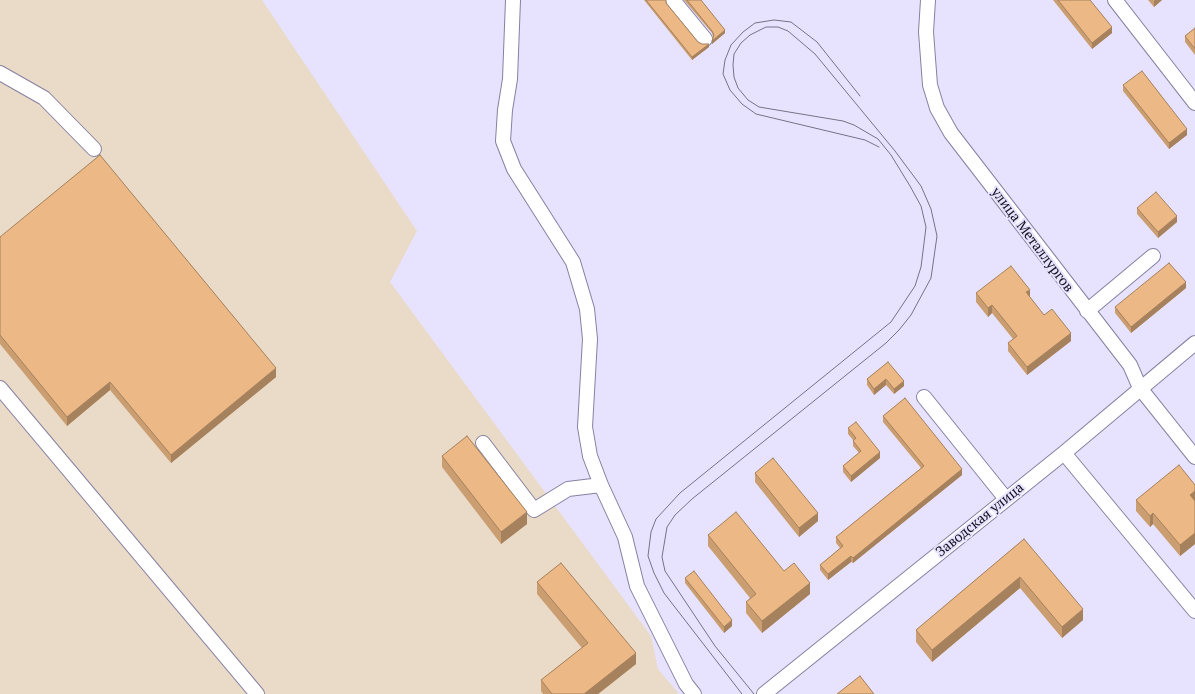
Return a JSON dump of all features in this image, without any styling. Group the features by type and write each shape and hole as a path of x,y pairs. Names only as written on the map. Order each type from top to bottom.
{"street":[{"path":"513,0 510,79 503,141 514,169 573,262 584,300 590,339 585,427 590,456 601,485 625,536 637,586 686,684 694,694"},
{"path":"673,0 705,40"},
{"name":"улица Металлургов","path":"928,0 926,32 930,85 946,125 1130,365 1140,388 1195,457"},
{"path":"1115,0 1195,103"},
{"path":"0,73 44,98 94,148"},
{"path":"1087,311 1152,256"},
{"name":"Заводская улица","path":"764,694 1064,453 1195,343"},
{"path":"0,388 257,694"},
{"path":"924,397 1006,499"},
{"path":"483,443 534,510 568,489 601,485"},
{"path":"1064,453 1195,611"}],"shaded area":[{"path":"0,0 262,0 417,231 390,282 651,636 658,669 679,694 0,694"}],"building":[{"path":"646,0 666,0 666,3 698,42 709,44 692,57"},
{"path":"687,0 701,0 725,30 712,41 714,35 712,31"},
{"path":"1058,0 1090,0 1112,27 1092,43"},
{"path":"1195,28 1195,49 1185,36"},
{"path":"1142,71 1187,129 1169,143 1123,85"},
{"path":"100,155 276,368 171,455 110,382 67,417 0,335 0,237"},
{"path":"1156,192 1177,216 1158,232 1137,208"},
{"path":"1169,263 1186,282 1131,327 1115,307"},
{"path":"1011,266 1030,290 1026,292 1044,315 1052,309 1071,333 1027,367 1008,343 1017,336 992,305 988,308 976,293"},
{"path":"888,362 904,381 894,389 886,379 874,389 867,379"},
{"path":"905,398 962,469 853,558 851,556 828,574 820,565 843,546 836,537 924,466 883,416"},
{"path":"856,422 880,452 851,476 843,466 861,451 853,441 856,438 848,428"},
{"path":"467,436 527,512 501,532 442,456"},
{"path":"773,458 818,513 799,528 755,473"},
{"path":"1179,465 1195,485 1195,491 1190,495 1195,501 1195,533 1180,545 1153,513 1150,516 1136,500"},
{"path":"736,512 784,571 794,563 810,583 762,621 746,602 756,594 708,535"},
{"path":"1024,539 1083,609 1062,627 1020,577 932,650 916,630"},
{"path":"561,563 636,653 584,694 552,694 541,680 588,643 537,582"},
{"path":"694,571 732,620 724,627 685,578"},
{"path":"860,676 874,694 837,694"}],"tram line":[{"path":"860,96 817,42 791,22 774,20 755,23 731,45 725,60 723,74 730,90 742,104 756,114 865,140 879,147"},
{"path":"742,694 664,593 654,573 648,556 651,532 656,519 680,493 891,322 915,286 921,267 926,227 921,206 891,155 878,139 843,121 759,107 748,100 738,88 734,77 733,65 734,54 741,43 750,35 766,27 778,27 788,31 815,54 895,151 921,186 931,209 937,236 931,278 911,315 899,330 886,343 692,499 675,515 667,527 662,557 665,571 715,646 754,694"}]}
